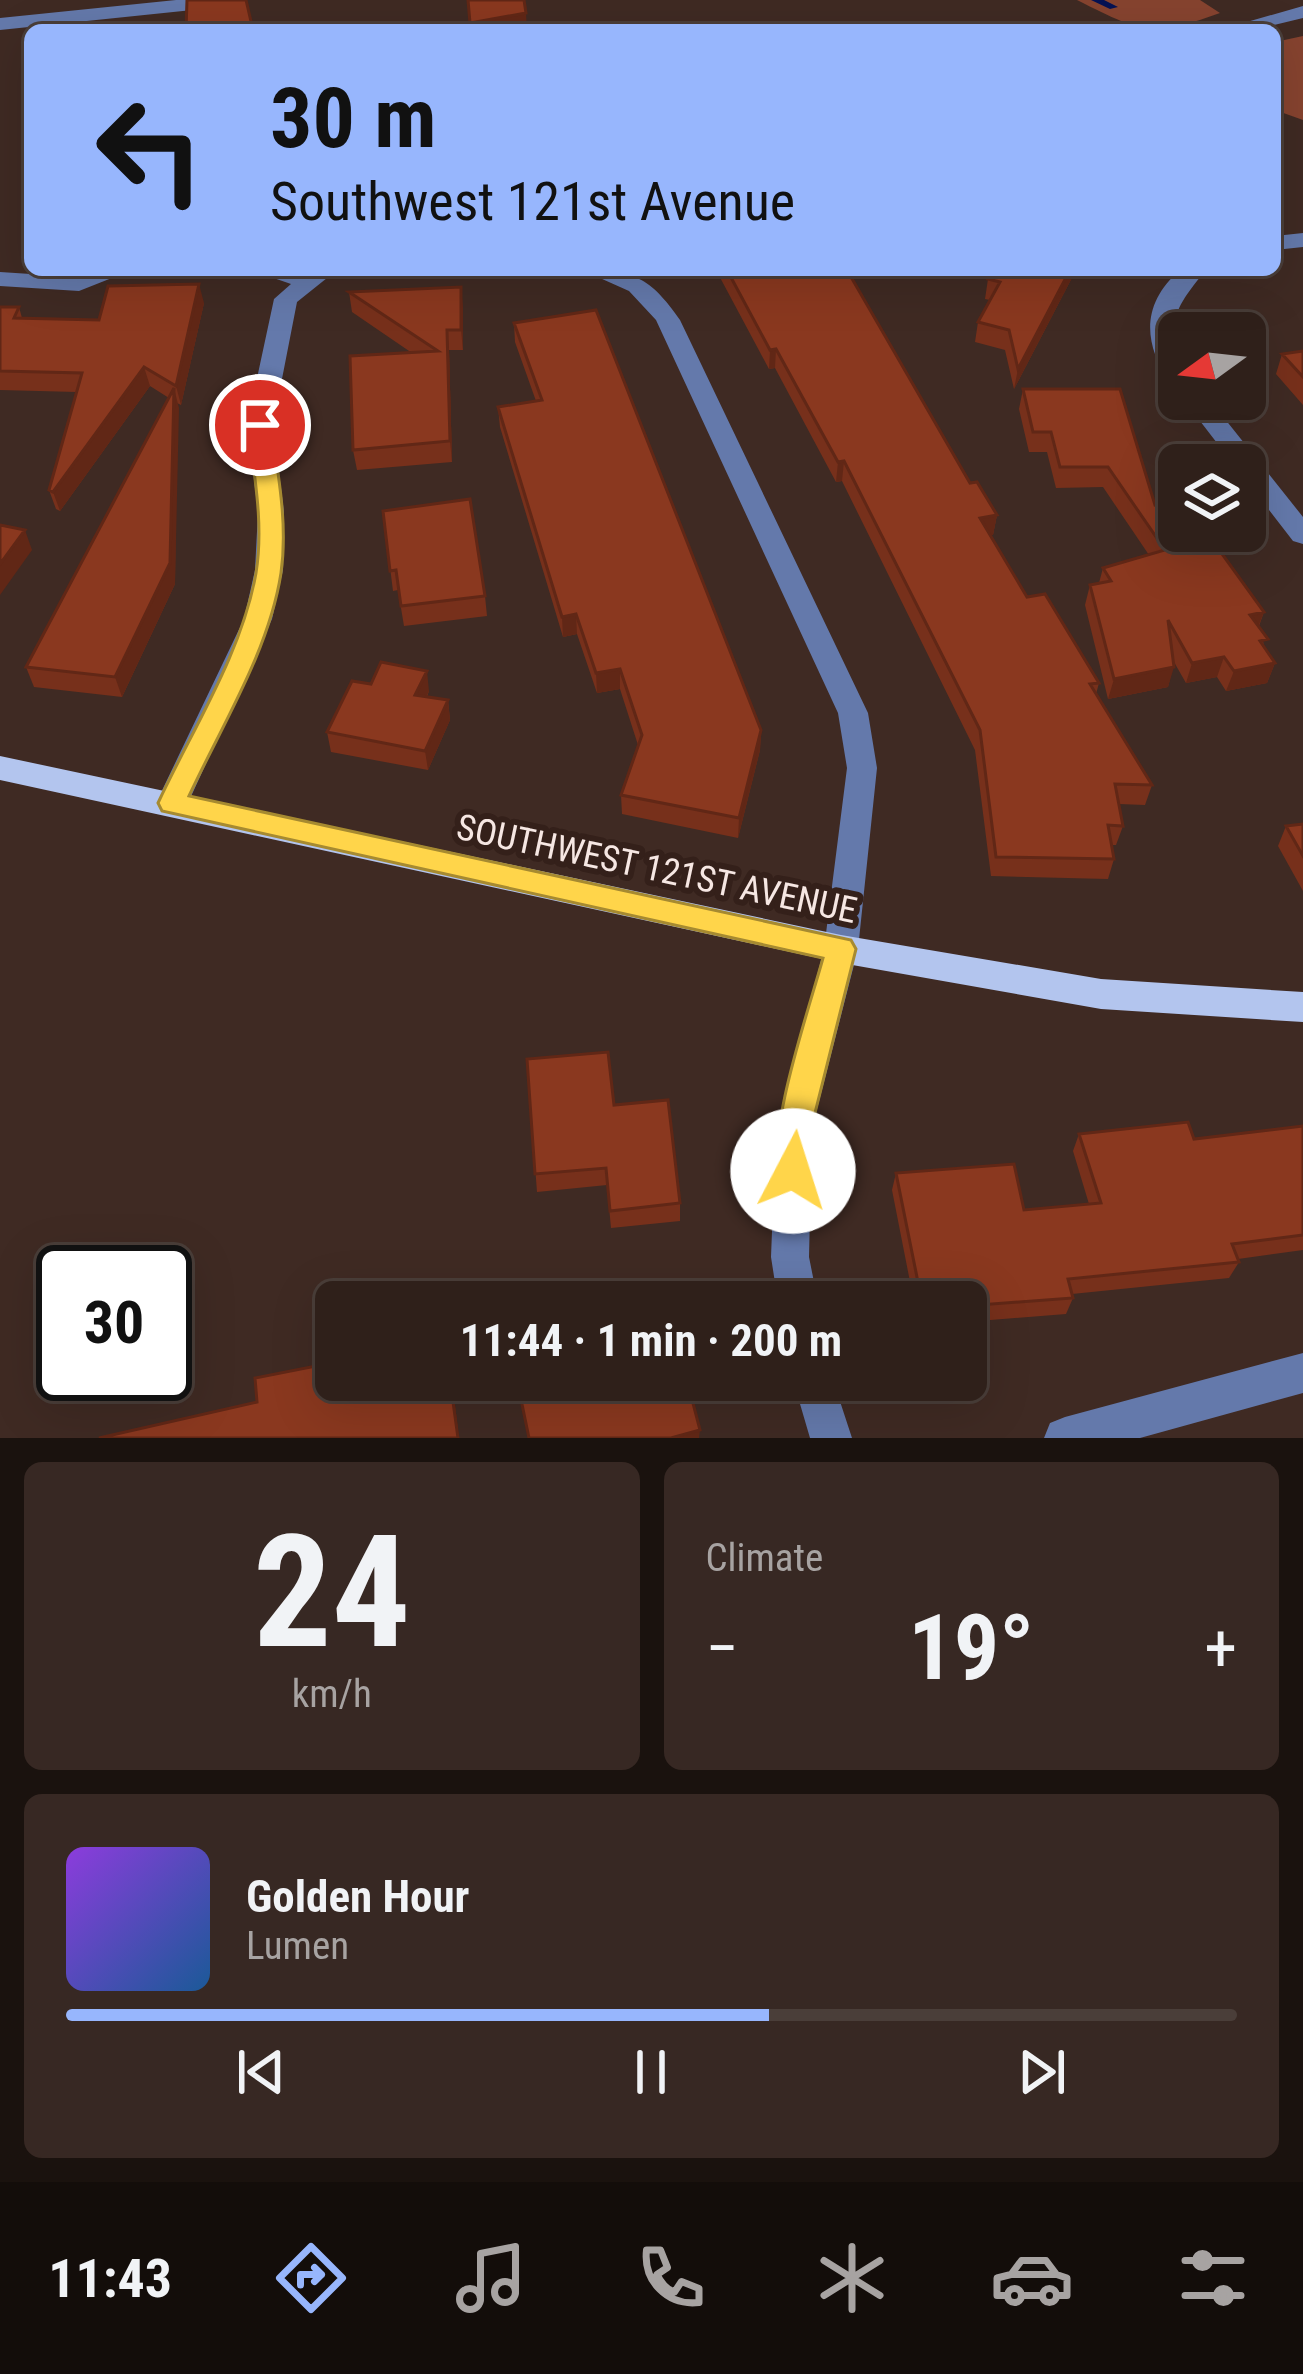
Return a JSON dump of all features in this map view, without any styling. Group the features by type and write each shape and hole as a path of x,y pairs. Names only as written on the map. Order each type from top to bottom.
{"main road":[{"name":"SOUTHWEST 121ST AVENUE","path":"0,768 841,949 1101,994 1303,1007"}],"street":[{"path":"0,24 231,0"},
{"path":"1255,24 1303,13"},
{"path":"0,279 79,284 102,276"},
{"path":"172,803 258,620 269,570 271,512 260,425 286,299 314,276"},
{"path":"625,276 649,292 668,320 853,713 862,768 841,949 794,1129 790,1257 794,1281"},
{"path":"1160,312 1165,298 1188,276"},
{"path":"1213,420 1303,535"},
{"path":"1065,1438 1303,1373"},
{"path":"820,1401 831,1438"}],"shaded area":[{"path":"1077,0 1200,0 1220,13 1184,24 1131,24"},
{"path":"1303,36 1303,120 1281,112 1281,41"}],"building":[{"path":"187,0 246,0 252,24 186,24"},
{"path":"468,0 524,0 526,13 470,23"},
{"path":"730,276 850,276 970,483 977,482 997,515 980,518 1027,597 1045,594 1099,683 1090,684 1152,785 1115,784 1123,826 1108,825 1114,859 996,857 980,730 844,461 838,462 776,349 770,350"},
{"path":"1067,276 1018,369 1009,330 978,322 1000,282 988,279"},
{"path":"199,284 176,386 144,367 53,492 49,490 82,373 0,371 0,307 19,307 14,318 99,320 108,286"},
{"path":"461,287 461,330 447,330 450,441 353,450 350,356 438,351 349,292"},
{"path":"596,310 761,730 739,818 621,795 642,735 620,669 596,673 576,614 562,617 498,407 542,400 514,323"},
{"path":"1303,351 1303,377 1282,354"},
{"path":"174,388 170,563 115,677 26,667"},
{"path":"1023,389 1120,389 1158,504 1158,540 1108,467 1060,467 1051,432 1033,432"},
{"path":"470,499 485,596 401,606 396,570 390,571 383,511"},
{"path":"0,525 25,530 0,564"},
{"path":"1158,552 1221,552 1264,612 1250,615 1268,639 1260,641 1275,663 1234,671 1224,657 1192,663 1168,620 1174,667 1114,679 1090,585 1111,581 1103,568"},
{"path":"381,662 427,671 415,695 448,700 425,751 327,732 352,681 371,684"},
{"path":"1303,824 1303,856 1286,826"},
{"path":"608,1052 614,1105 668,1100 680,1203 610,1211 606,1168 535,1174 527,1059"},
{"path":"1188,1122 1194,1139 1303,1126 1303,1235 1232,1244 1239,1262 1068,1279 1073,1298 987,1304 987,1281 918,1281 896,1173 1014,1164 1024,1210 1101,1203 1079,1134"},
{"path":"315,1366 315,1401 453,1401 458,1438 99,1438 257,1402 255,1378"},
{"path":"521,1401 692,1401 700,1430 671,1438 529,1438"}],"waterway":[{"path":"1096,0 1113,7"}],"route":[{"path":"260,425 271,512 269,570 258,620 172,803 841,949 794,1129 793,1171"}]}
